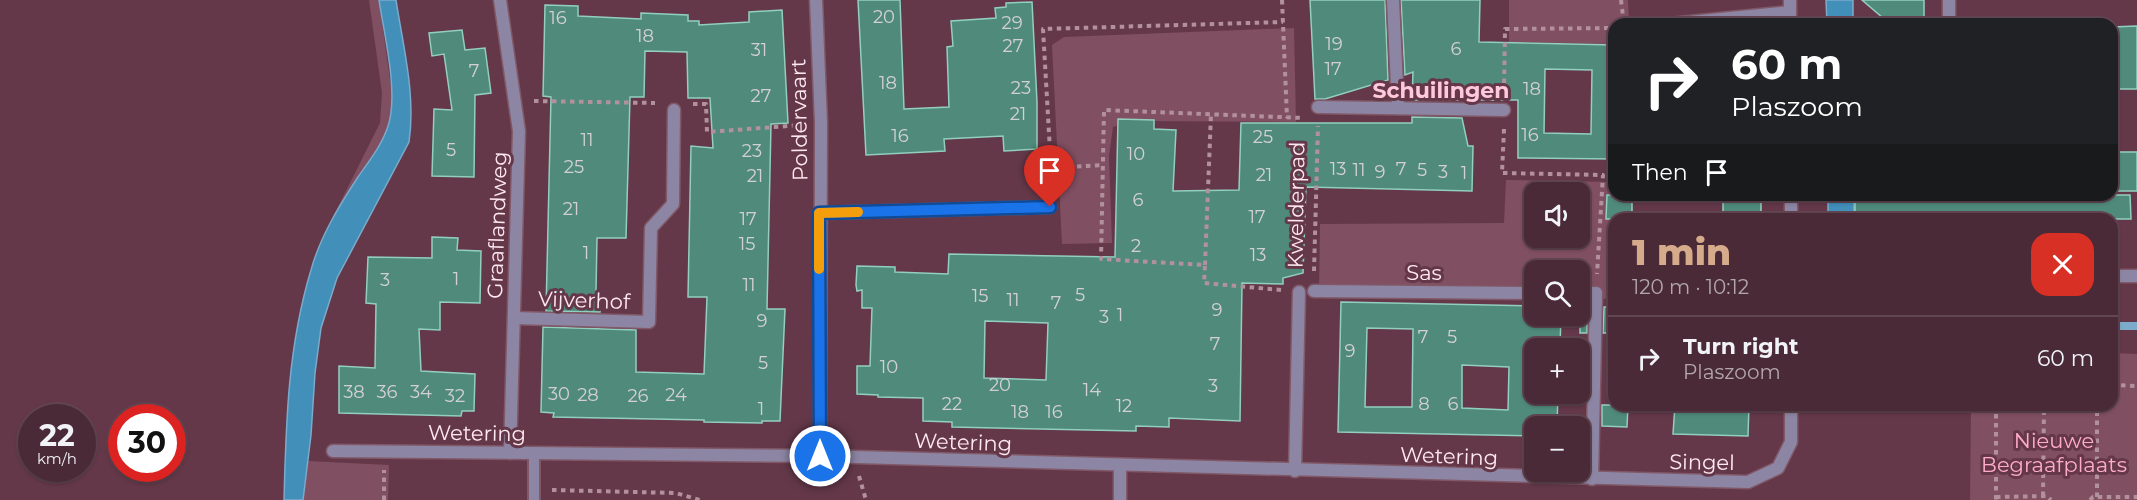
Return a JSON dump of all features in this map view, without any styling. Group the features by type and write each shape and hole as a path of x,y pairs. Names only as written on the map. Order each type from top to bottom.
{"street":[{"name":"Graaflandweg","path":"500,0 519,131 510,453"},
{"name":"Poldervaart","path":"816,0 821,123 820,456"},
{"path":"1393,0 1398,108"},
{"path":"1949,18 1950,0"},
{"path":"1730,18 1790,12"},
{"path":"1318,113 1398,108 1504,110"},
{"name":"Vijverhof","path":"514,318 649,322 651,228 673,204 674,110"},
{"path":"819,213 1050,207"},
{"path":"2118,276 2137,276"},
{"name":"Sas","path":"1314,291 1524,292"},
{"name":"Kwelderpad","path":"1295,471 1299,292"},
{"path":"1590,293 1596,293 1592,479"},
{"name":"Singel","path":"1592,479 1748,482 1778,468 1791,442 1791,411"},
{"name":"Wetering","path":"333,451 820,456 1592,479"},
{"path":"1120,465 1120,500"}],"lane":[{"path":"534,454 534,495"}],"path":[{"path":"1282,0 1287,118"},
{"path":"1621,0 1623,18"},
{"path":"1050,207 1051,168 1043,29 1283,22"},
{"path":"1596,293 1603,175 1502,173 1505,29 1608,28"},
{"path":"1205,266 1101,259 1104,110 1287,118 1318,113"},
{"name":"Kwelderpad","path":"1314,291 1318,113"},
{"path":"1211,114 1204,283 1299,292"},
{"path":"1051,168 1103,165"},
{"path":"2118,385 2137,386"},
{"path":"1996,411 1996,498 2047,496 2051,500"},
{"path":"2043,496 2044,411"},
{"path":"2097,411 2097,497"},
{"path":"384,452 384,500"},
{"path":"534,495 676,493 700,500"},
{"path":"2090,500 2093,497 2137,497"}],"green space":[{"path":"369,0 379,0 391,87 391,115 384,137 331,221 380,123 382,93"},
{"path":"1509,0 1628,0 1629,18 1608,18 1608,44 1509,42"},
{"path":"1294,28 1296,122 1130,121 1113,127 1109,156 1112,243 1062,244 1052,45 1064,37"},
{"path":"1506,180 1608,182 1608,201 1614,201 1613,213 1608,213 1608,299 1590,298 1590,260 1524,260 1524,297 1319,294 1320,224 1504,223"},
{"name":"Nieuwe Begraafplaats","path":"2118,353 2137,354 2137,500 1970,500 1971,411 2118,411"},
{"path":"308,461 389,465 388,500 303,500"}],"water":[{"path":"379,0 396,0 410,89 409,142 337,278 321,328 303,500 284,500 287,413 293,355 303,298 319,246 351,188 375,153 388,126 391,113 390,64"},
{"path":"1826,0 1853,0 1853,18 1827,18"},
{"path":"1828,201 1854,201 1854,213 1828,213"}],"building":[{"path":"858,0 900,0 904,109 949,107 947,47 953,46 951,21 996,18 995,8 1006,7 1006,3 1032,2 1037,149 1004,151 1003,136 944,139 945,151 866,155"},
{"path":"1310,0 1385,0 1388,80 1325,99 1315,99"},
{"path":"1401,0 1480,0 1479,42 1608,45 1608,159 1518,158 1518,100 1412,100 1413,72 1405,75","holes":["1545,69 1592,70 1591,134 1544,133"]},
{"path":"1862,0 1924,0 1924,18 1883,18"},
{"path":"545,5 578,6 578,16 641,19 641,13 688,15 688,21 699,21 699,25 749,22 749,12 782,10 788,123 771,124 767,309 785,309 780,421 704,422 704,420 553,417 554,413 541,412 543,327 636,330 636,372 704,374 707,297 688,297 691,146 713,148 710,98 688,98 687,52 645,51 644,97 630,97 626,238 597,238 596,291 601,291 600,312 546,311 551,97 543,96"},
{"path":"2137,26 2137,89 2118,89 2118,27"},
{"path":"462,30 465,50 485,48 491,93 475,95 474,177 432,176 434,109 452,110 444,54 432,56 429,33"},
{"path":"1412,117 1462,118 1468,146 1473,146 1472,191 1306,187 1303,273 1283,278 1283,284 1242,283 1240,421 1169,418 1169,427 1136,426 1136,431 952,427 952,422 923,421 923,398 857,394 857,366 870,366 872,308 862,308 862,290 857,291 856,285 857,266 895,267 895,272 948,274 949,254 1115,257 1118,119 1154,120 1154,129 1176,130 1173,191 1239,190 1241,123 1412,123","holes":["985,321 1048,323 1046,380 984,378"]},
{"path":"2118,152 2137,152 2137,191 2118,191"},
{"path":"1607,195 1608,201 1632,201 1632,213 1608,213 1608,219 1606,219"},
{"path":"2118,195 2130,195 2131,219 2118,219 2118,213 1855,213 1855,201 2118,201"},
{"path":"1723,201 1761,201 1761,213 1723,213"},
{"path":"432,237 458,238 457,250 481,251 480,303 440,302 440,330 419,329 421,371 475,374 474,411 462,411 461,416 339,413 339,366 375,368 376,304 366,303 368,257 432,258"},
{"path":"1341,302 1524,306 1524,326 1561,326 1560,338 1524,338 1524,404 1558,404 1557,416 1524,416 1524,436 1338,432","holes":["1367,328 1413,329 1412,407 1365,407","1462,365 1509,367 1508,410 1462,408"]},
{"path":"1604,307 1608,307 1608,333 1603,333"},
{"path":"1580,326 1587,326 1587,333 1580,333"},
{"path":"1602,405 1608,405 1608,411 1628,411 1627,427 1602,426"},
{"path":"1675,411 1749,411 1748,436 1673,434"}],"waterway":[{"path":"2118,326 2137,326"}],"slow traffic":[{"path":"819,269 819,213 858,212"}],"district":[{"name":"Schuilingen","path":"1441,90"}],"route":[{"path":"820,456 819,213 1050,207"}]}
